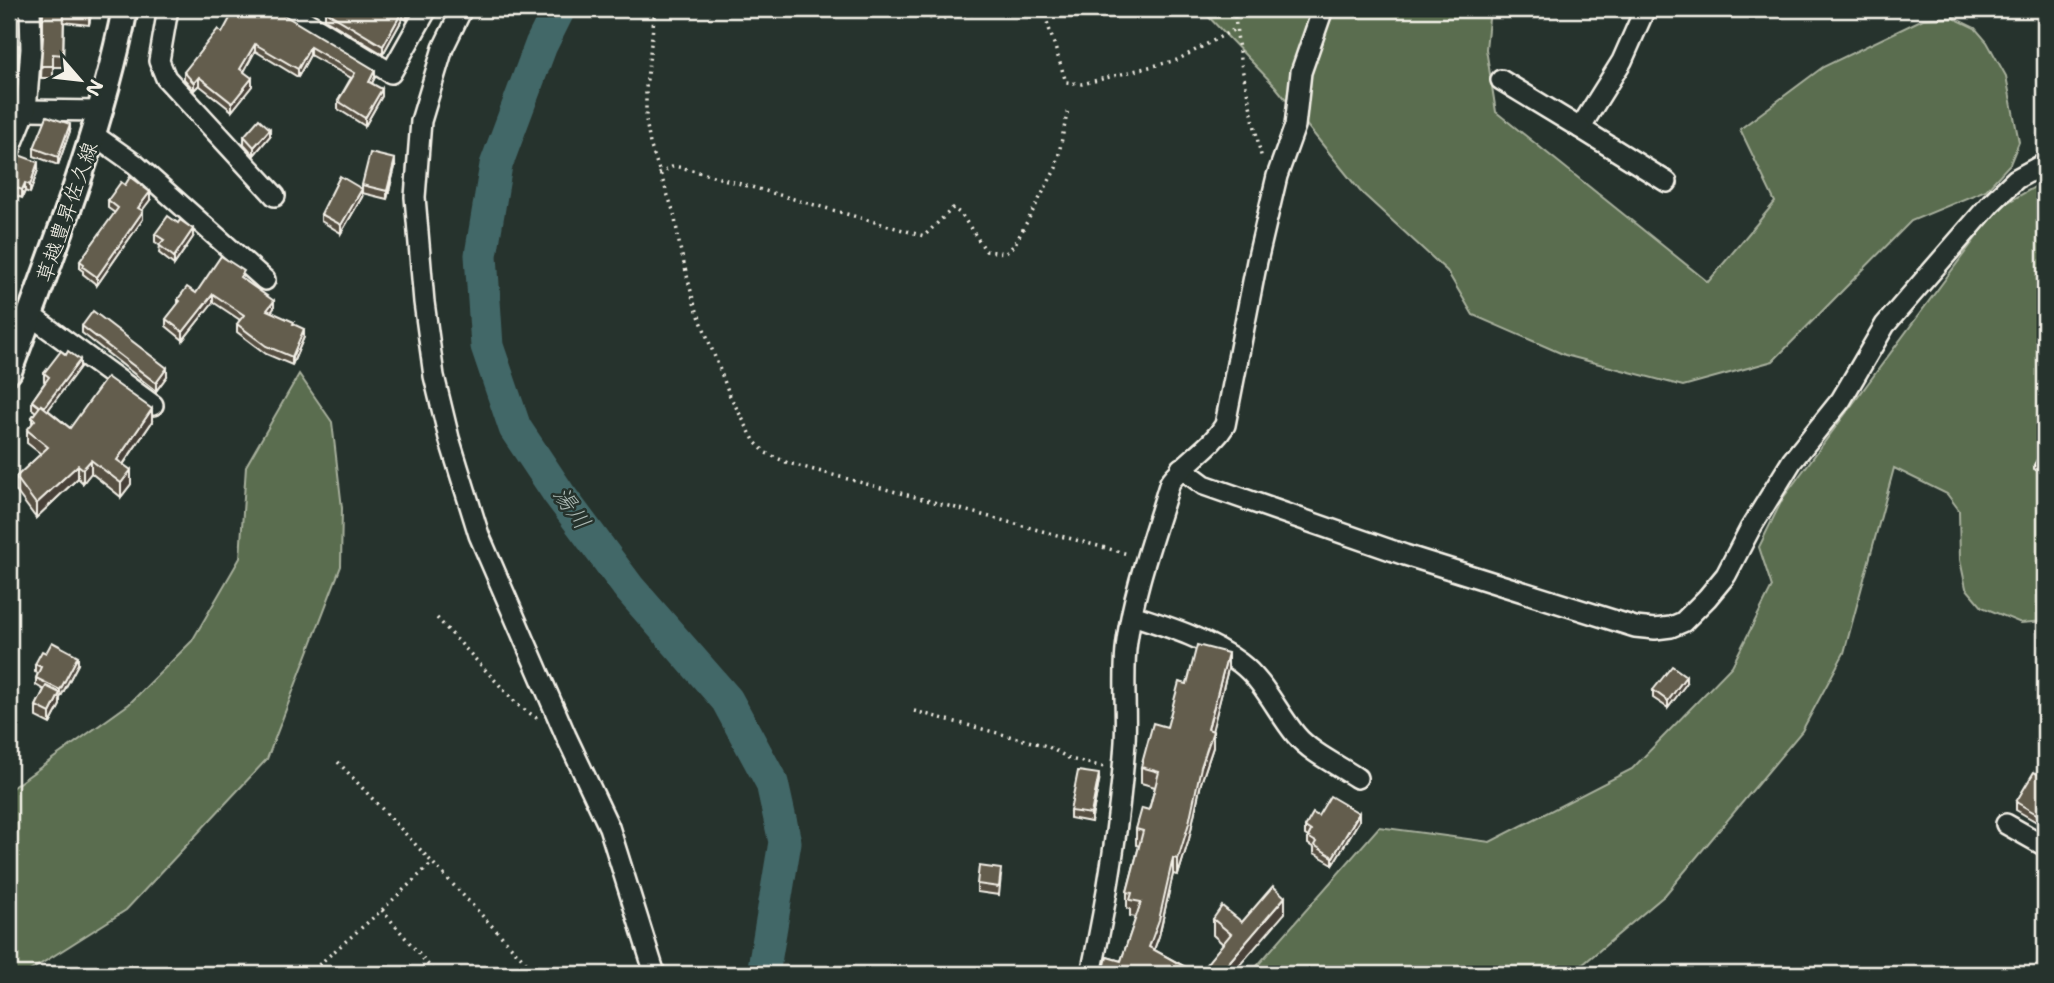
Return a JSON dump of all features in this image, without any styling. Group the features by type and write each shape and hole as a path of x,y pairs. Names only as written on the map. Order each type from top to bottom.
{"main road":[{"name":"草越豊昇佐久線","path":"9,372 94,135 125,9"}],"street":[{"path":"9,152 26,110 32,49 30,9"},
{"path":"168,9 159,61 161,70 275,196"},
{"path":"285,9 391,73 427,9"},
{"path":"463,9 443,48 421,121 415,197 431,352 449,438 479,534 566,736 609,827 655,974"},
{"path":"1091,974 1100,933 1123,771 1126,643 1132,615 1170,482 1181,468 1215,441 1225,425 1257,261 1277,176 1295,126 1301,72 1323,9"},
{"path":"1580,128 1622,61 1645,9"},
{"path":"1501,80 1667,183"},
{"path":"26,110 101,111"},
{"path":"94,135 135,164 265,280"},
{"path":"1181,468 1204,485 1405,555 1635,627 1671,627 1683,622 1726,575 1750,529 1792,461 1841,400 1885,325 1991,203 2017,179 2045,166"},
{"path":"30,315 153,405"},
{"path":"1132,615 1176,629 1241,663 1303,743 1357,778"},
{"path":"2006,824 2045,846"}],"path":[{"path":"655,9 646,88 646,120 650,144 674,213 694,303 730,396 755,442 766,453 788,463 1147,559"},
{"path":"897,9 901,14 912,17 939,19 1000,9"},
{"path":"1043,9 1064,77 1066,82 1071,84 1082,85 1177,60 1237,28"},
{"path":"1234,9 1240,59 1262,161 1269,172 1277,176"},
{"path":"659,174 674,166 688,169 924,236 953,208 961,214 986,251 1006,253 1015,244 1056,168 1068,109"},
{"path":"437,618 519,705 547,726 566,736"},
{"path":"914,711 1047,746 1070,759 1123,771"},
{"path":"338,762 537,974"},
{"path":"308,974 433,862"},
{"path":"382,910 436,974"}],"green space":[{"path":"1201,9 1490,9 1486,49 1496,112 1708,282 1775,202 1740,129 1823,67 1923,19 1954,18 1975,28 1987,42 2006,76 2019,142 2010,164 1986,190 1911,221 1773,361 1683,386 1565,355 1473,315 1447,271 1360,191 1275,86"},
{"path":"2045,181 2045,621 2021,623 1982,607 1966,588 1960,560 1959,510 1947,494 1894,468 1844,653 1802,731 1665,895 1575,971 1553,974 1250,974 1379,827 1490,842 1632,769 1732,666 1772,587 1759,547 1783,498 1998,208"},
{"path":"299,374 332,422 342,508 341,566 267,759 126,910 25,974 9,974 9,790 129,704 192,641 240,558 246,466"}],"building":[{"path":"43,9 64,9 63,55 53,54 53,66 41,66"},
{"path":"64,9 90,9 89,13"},
{"path":"235,9 276,9 375,70 369,82 382,89 365,118 338,101 355,73 310,47 298,69 255,44 240,69 252,78 232,103 199,77 194,83 184,72 218,29 222,33"},
{"path":"409,9 407,13 403,10 383,46 325,11"},
{"path":"9,43 18,45 17,68 12,70 9,69"},
{"path":"47,116 70,124 58,157 34,148"},
{"path":"259,119 270,129 254,147 244,136"},
{"path":"370,153 395,159 387,191 362,185"},
{"path":"16,154 38,162 30,185 25,183 22,190 9,185"},
{"path":"340,176 362,189 341,225 321,214"},
{"path":"130,177 150,192 138,208 143,211 97,277 83,267 84,264 80,261 118,208 108,200 121,182 125,185"},
{"path":"168,216 193,229 174,257 159,245 164,240 155,234"},
{"path":"221,256 244,271 240,277 274,301 267,310 304,329 292,357 266,346 237,324 244,315 213,294 183,332 166,319 187,287 196,293"},
{"path":"93,311 167,368 156,383 82,326"},
{"path":"61,351 66,355 68,351 80,360 44,407 40,407 32,401 49,377 44,373"},
{"path":"107,377 152,409 117,460 131,470 121,483 91,460 83,469 78,465 36,504 16,477 48,447 27,430 35,420 32,417 41,405 70,428"},
{"path":"2043,448 2045,449 2045,471 2034,465"},
{"path":"52,642 78,656 60,690 36,678 41,667 35,664 42,651 46,653"},
{"path":"1197,645 1228,653 1208,729 1213,731 1201,767 1189,823 1178,859 1173,858 1159,920 1149,947 1198,974 1103,973 1107,957 1121,961 1141,902 1130,900 1132,893 1127,892 1143,831 1136,829 1142,808 1149,810 1159,772 1141,767 1153,723 1167,727 1179,682 1187,684"},
{"path":"1672,666 1686,676 1668,701 1653,690"},
{"path":"46,686 60,693 50,713 36,706"},
{"path":"1078,771 1099,774 1091,814 1070,811"},
{"path":"2034,772 2045,779 2045,811 2040,816 2016,802"},
{"path":"1330,796 1359,813 1333,857 1314,845 1316,842 1308,837 1311,831 1305,827 1313,813 1318,816"},
{"path":"979,866 1001,869 999,887 977,884"},
{"path":"1273,886 1285,897 1219,974 1198,974 1231,934 1213,919 1222,906 1242,922"}],"waterway":[{"name":"湯川","path":"559,9 541,45 496,165 481,255 487,346 515,428 559,494 629,588 727,700 772,783 785,842 763,974"}]}
